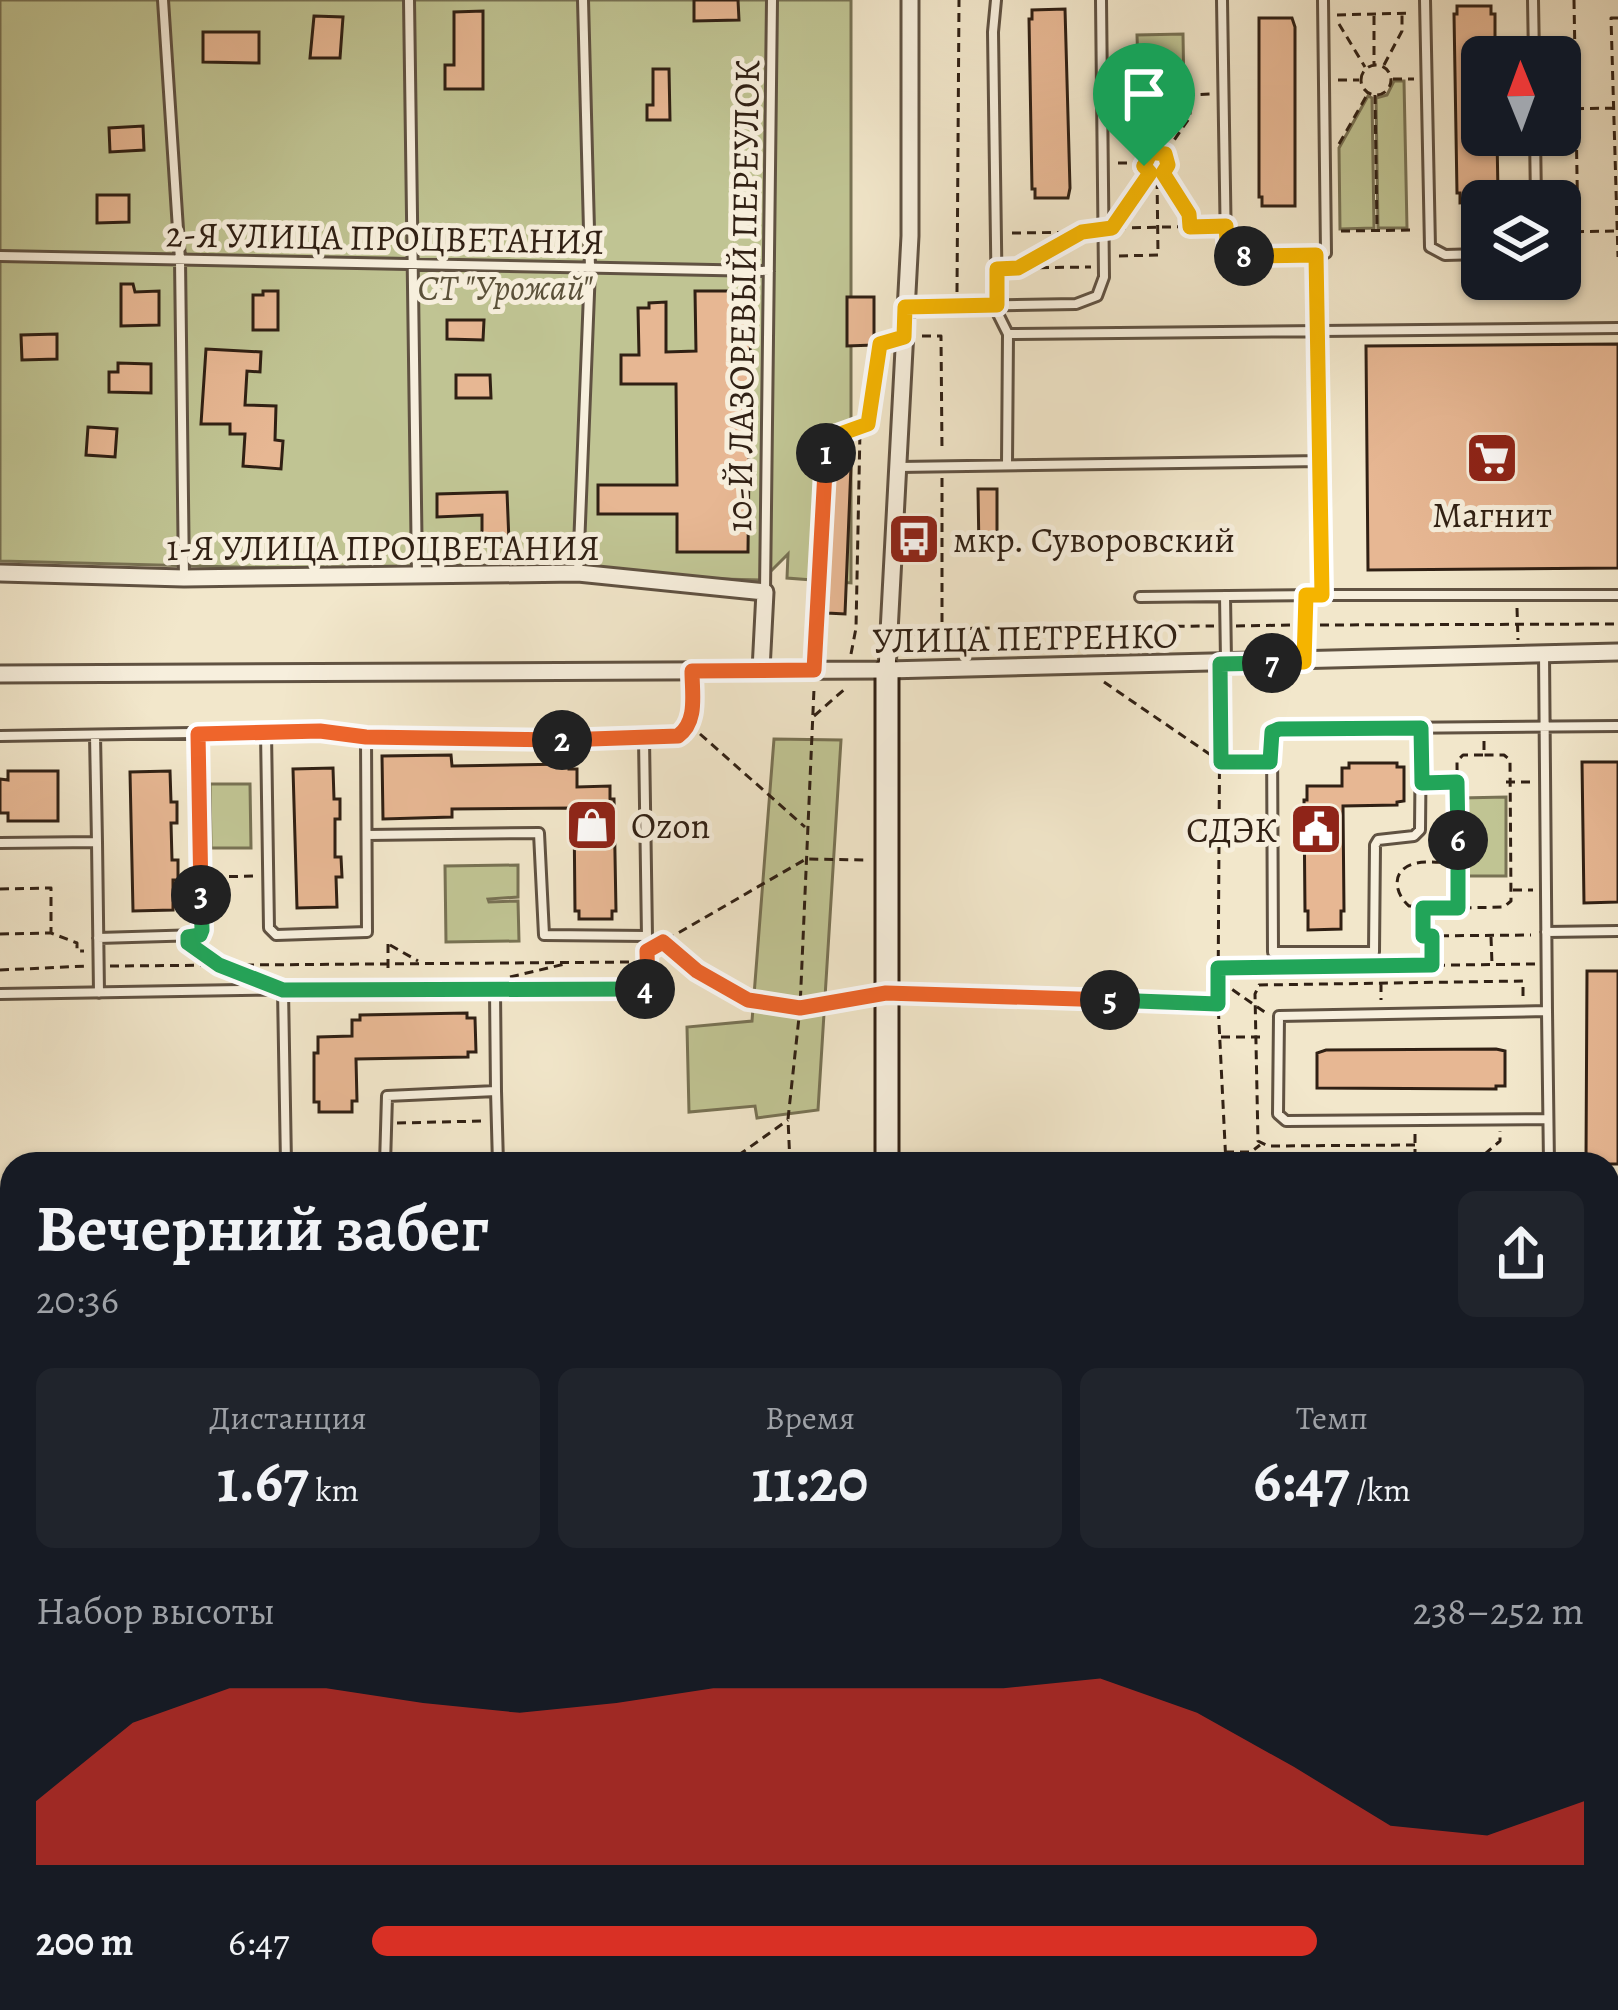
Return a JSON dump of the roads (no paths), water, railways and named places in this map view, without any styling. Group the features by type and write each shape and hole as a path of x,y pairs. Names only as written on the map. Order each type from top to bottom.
{"street":[{"path":"887,1152 887,670 911,210 910,0"},
{"name":"1-Я УЛИЦА ПРОЦВЕТАНИЯ","path":"0,573 184,578 578,573 765,592"},
{"path":"761,670 765,592"},
{"name":"УЛИЦА ПЕТРЕНКО","path":"0,674 887,670 1618,652"}],"lane":[{"path":"164,0 180,260 184,578"},
{"path":"409,0 417,574"},
{"path":"578,573 590,268 584,0"},
{"name":"10-Й ЛАЗОРЕВЫЙ ПЕРЕУЛОК","path":"765,592 772,0"},
{"path":"996,0 997,305 1008,334 1007,464"},
{"path":"905,307 1087,302 1103,286 1101,0"},
{"path":"1222,0 1226,250 1232,256 1326,253 1323,0"},
{"path":"1425,0 1430,247 1445,255 1461,255"},
{"path":"1532,0 1533,36"},
{"name":"2-Я УЛИЦА ПРОЦВЕТАНИЯ","path":"0,256 770,272"},
{"path":"1008,334 1618,328"},
{"path":"1319,331 1322,595"},
{"path":"897,467 1322,460"},
{"path":"1304,662 1306,595"},
{"path":"1140,597 1618,595"},
{"path":"1223,664 1226,596"},
{"path":"1544,653 1549,1152"},
{"path":"0,736 320,731 504,741 678,736 689,725 692,671"},
{"path":"1421,728 1420,830 1414,836 1378,840 1375,845 1374,952 1279,954 1271,947 1272,732 1279,729 1618,726"},
{"path":"266,732 271,933 367,932 366,737"},
{"path":"98,938 200,935 198,734"},
{"path":"95,735 98,938 94,966 99,992"},
{"path":"0,994 475,986 495,991 648,988 644,739"},
{"path":"367,835 539,833 544,935 647,936"},
{"path":"0,843 97,842"},
{"path":"1546,934 1618,931"},
{"path":"283,990 286,1152"},
{"path":"495,991 498,1152"},
{"path":"1547,1011 1286,1013 1277,1021 1277,1037 1280,1119 1548,1119"},
{"path":"385,1152 387,1096 496,1091"}],"place":[{"name":"Магнит","path":"1492,458"},
{"name":"мкр. Суворовский","path":"914,539"},
{"name":"Ozon","path":"592,825"},
{"name":"СДЭК","path":"1316,829"}],"park label":[{"name":"СТ \"Урожай\"","path":"505,287"}]}
